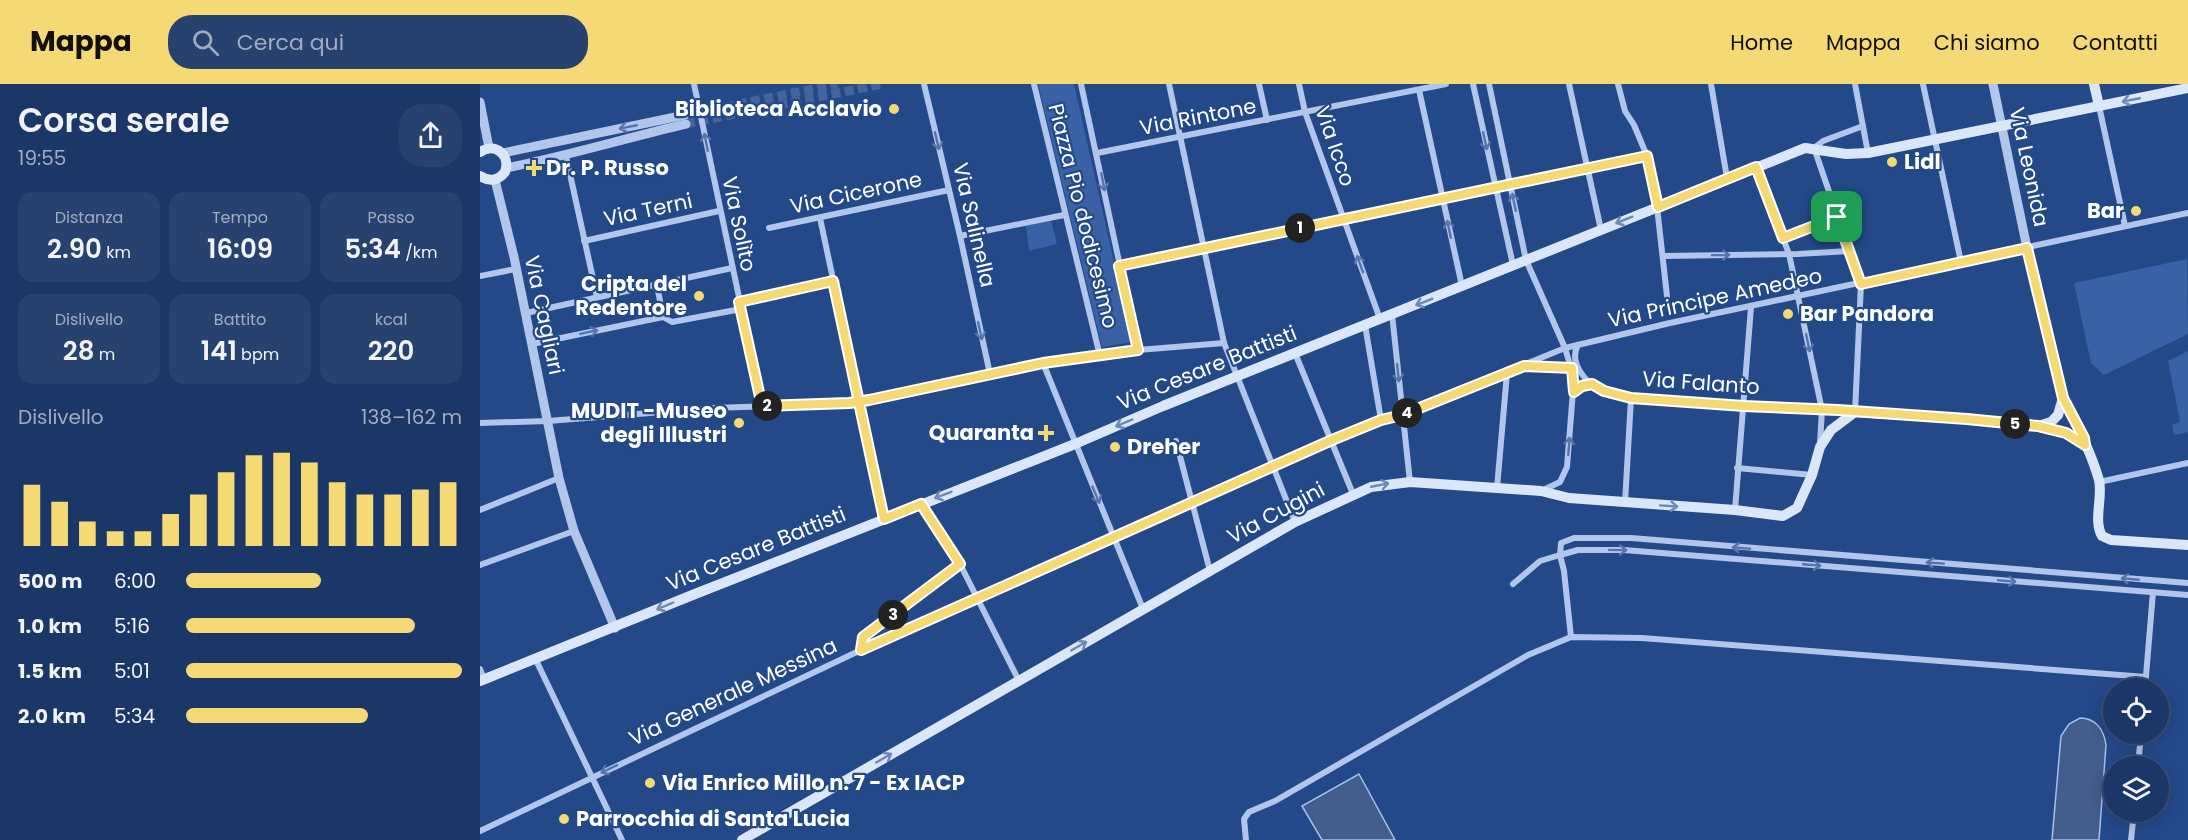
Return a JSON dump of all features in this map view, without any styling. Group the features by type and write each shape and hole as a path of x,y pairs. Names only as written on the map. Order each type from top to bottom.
{"main road":[{"path":"2094,84 2099,106"},
{"path":"1814,148 1845,154 1868,153 2188,88"},
{"name":"Via Cesare Battisti","path":"481,676 615,628 695,594 1075,444 1726,178 1805,148 1814,148"},
{"path":"480,176 488,180 495,180 501,176 507,162 503,153 496,149 484,150"},
{"path":"2038,426 2051,422 2058,416 2063,398"},
{"path":"2063,398 2084,438 2100,482 2098,529 2102,536 2111,540 2188,545"},
{"path":"1820,447 1831,430 1855,412"},
{"name":"Via Falanto","path":"1855,412 2038,426 2066,433 2085,445"},
{"name":"Via Cugini","path":"742,840 1295,522 1353,494 1380,485 1410,482 1541,491 1569,498 1735,510 1782,516 1797,508 1812,475 1820,447"}],"street":[{"name":"Via Solìto","path":"694,84 762,406"},
{"name":"Via Salinella","path":"926,84 990,374"},
{"name":"Piazza Pio dodicesimo","path":"1034,84 1100,356"},
{"path":"1081,84 1138,350"},
{"path":"1169,84 1224,343 1295,522"},
{"path":"1259,84 1267,120"},
{"name":"Via Icco","path":"1299,84 1305,112 1380,319"},
{"name":"Via Rintone","path":"1097,153 1446,84"},
{"path":"1473,84 1513,265"},
{"path":"1489,84 1526,260 1572,368 1574,392 1567,467 1560,482 1541,491"},
{"path":"1569,84 1601,230"},
{"path":"1618,84 1625,111 1634,125 1647,156 1658,207 1667,296"},
{"path":"1711,84 1726,178"},
{"path":"1855,84 1868,153"},
{"path":"1923,84 1961,262"},
{"name":"Via Leonida","path":"1993,84 2027,248 2063,398"},
{"path":"1419,90 1462,286"},
{"path":"480,102 484,150"},
{"path":"2099,106 2125,226"},
{"path":"503,153 686,120 566,156 506,168"},
{"path":"1855,412 1861,284 1814,148 1823,141 1863,126"},
{"path":"566,156 597,297"},
{"path":"1119,266 1647,156"},
{"path":"1756,167 1789,254 1822,410 1820,447"},
{"name":"Via Cagliari","path":"495,180 526,313 559,478 574,531 615,628"},
{"name":"Via Cicerone","path":"769,228 949,190"},
{"name":"Via Terni","path":"584,241 719,211"},
{"name":"Via Principe Amedeo","path":"1565,348 1670,323 2188,213"},
{"path":"960,237 1064,214"},
{"path":"1783,238 1837,217"},
{"path":"820,218 884,519"},
{"path":"1663,256 1849,251"},
{"path":"526,313 732,268"},
{"path":"480,276 516,269"},
{"path":"532,344 663,317 672,322 833,281"},
{"path":"657,285 663,317"},
{"path":"1735,510 1751,307"},
{"path":"1392,314 1410,482"},
{"path":"1365,325 1381,420"},
{"path":"480,423 548,421 859,401 1043,363 1138,350 1224,343"},
{"path":"1578,345 1574,358 1582,374 1592,384"},
{"name":"Via Generale Messina","path":"480,831 861,650 1192,501 1332,440 1381,420 1402,415 1565,348"},
{"path":"1295,353 1353,494"},
{"path":"1043,363 1143,609"},
{"path":"1524,366 1572,368"},
{"path":"1497,488 1507,373"},
{"path":"1574,392 1582,386 1592,384"},
{"name":"Via Falanto","path":"1592,384 1604,391 1631,398 1855,412"},
{"path":"1625,503 1631,398"},
{"path":"1176,441 1210,571"},
{"path":"2100,482 2188,463"},
{"path":"1737,468 1812,475"},
{"path":"480,510 559,478"},
{"path":"921,504 960,564 1023,678"},
{"path":"480,566 574,531"},
{"path":"1571,637 1564,571 1560,555 1561,543 1574,538 1631,538 2188,583"},
{"path":"1513,584 1540,561 1578,550 1624,550 2188,595"},
{"path":"861,650 863,637 960,564"},
{"path":"1246,840 1244,819 1249,812 1275,801 1528,655 1571,637 1642,638 2146,677 2153,592"},
{"path":"535,658 622,840"},
{"path":"2131,840 2133,822"}],"shaded area":[{"path":"1038,84 1074,84 1132,342 1102,347"},
{"path":"1051,220 1057,244 1029,251 1026,226"},
{"path":"2187,259 2188,334 2104,375 2091,363 2074,283"},
{"path":"2188,351 2188,432 2174,435 2172,425 2180,422 2168,361"},
{"path":"2080,718 2091,720 2103,734 2103,744 2106,745 2105,756 2103,756 2099,840 2052,840 2061,736 2069,724"},
{"path":"1359,774 1395,840 1322,840 1302,806"}],"tunnel":[{"path":"685,115 837,84"},
{"path":"686,124 882,84"}],"place":[{"name":"Biblioteca Acclavio","path":"894,109"},
{"name":"Lidl","path":"1892,162"},
{"name":"Dr. P. Russo","path":"534,168"},
{"name":"Bar","path":"2136,211"},
{"name":"Cripta del Redentore","path":"699,296"},
{"name":"Bar Pandora","path":"1788,314"},
{"name":"MUDIT -Museo degli Illustri","path":"739,423"},
{"name":"Quaranta","path":"1046,433"},
{"name":"Dreher","path":"1115,447"},
{"name":"Via Enrico Millo n. 7 - Ex IACP","path":"650,783"},
{"name":"Parrocchia di Santa Lucia","path":"564,819"}],"route":[{"path":"1837,217 1783,238 1756,167 1658,207 1647,156 1119,266 1138,350 1043,363 869,400 859,401 849,403 762,406 739,302 833,281 859,401 884,519 921,504 960,564 863,637 861,650 1332,440 1381,420 1402,415 1524,366 1572,368 1574,392 1582,386 1592,384 1604,391 1631,398 1838,410 2038,426 2066,433 2085,445 2084,438 2063,398 2027,248 1861,284 1837,217"}]}
